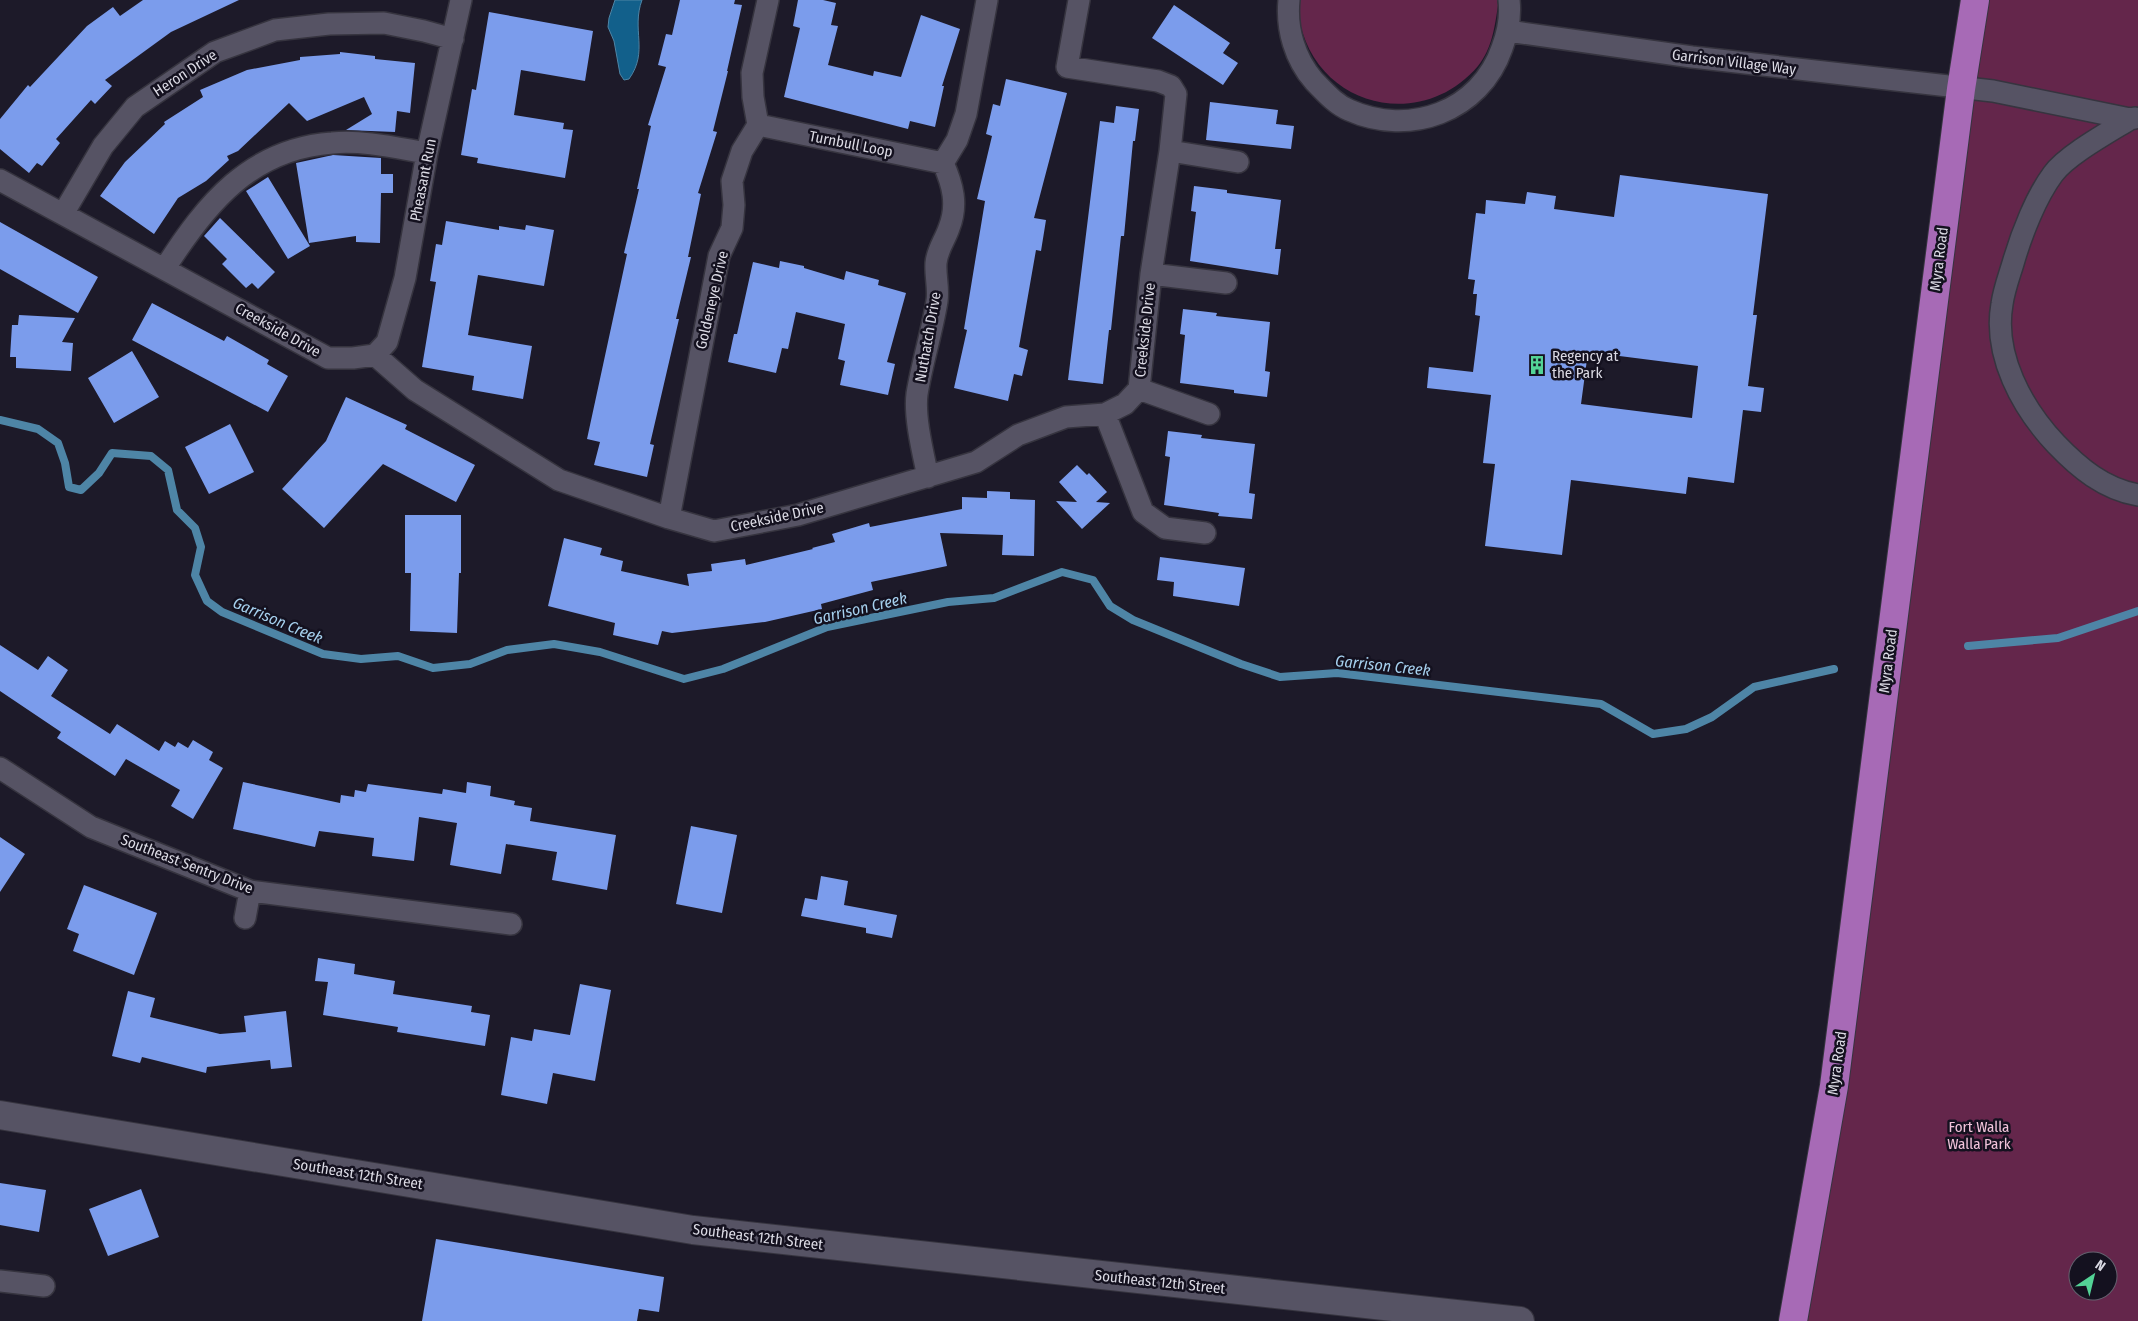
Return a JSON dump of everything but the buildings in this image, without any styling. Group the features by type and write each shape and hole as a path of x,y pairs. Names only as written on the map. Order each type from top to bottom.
{"highway":[{"name":"Myra Road","path":"1793,1321 1798,1283 1834,1086 1961,89 1975,0"}],"main road":[{"name":"Southeast 12th Street","path":"0,1115 693,1230 1520,1321"}],"street":[{"name":"Pheasant Run","path":"375,355 388,342 405,278 427,153 454,39 461,0"},
{"path":"758,125 753,97 752,73 768,0"},
{"path":"944,162 957,140 966,114 987,0"},
{"name":"Creekside Drive","path":"0,180 328,358 353,358 375,355 414,390 559,480 669,518 714,531 798,515 976,462 1018,435 1066,417 1105,414 1125,404 1139,389 1151,274 1170,150 1176,94 1171,86 1158,81 1067,67 1078,0"},
{"path":"1289,0 1288,11 1292,43 1305,70 1328,97 1348,110 1375,119 1396,122 1418,120 1453,108 1480,86 1497,62 1508,31 1509,0"},
{"name":"Heron Drive","path":"63,214 103,146 135,106 215,52 275,30 329,24 384,24 424,30 454,39"},
{"name":"Garrison Village Way","path":"1508,31 1692,57 1961,89 1993,91 2134,118"},
{"path":"2134,118 2081,150 2053,173 2023,231 2002,304 2001,328 2008,366 2025,404 2041,427 2071,460 2097,481 2138,495"},
{"name":"Turnbull Loop","path":"758,125 944,162"},
{"name":"Goldeneye Drive","path":"669,518 719,256 732,228 734,205 732,181 742,152 758,125"},
{"path":"165,268 201,215 227,187 273,158 302,148 333,142 377,145 427,153"},
{"path":"1170,150 1238,162"},
{"name":"Nuthatch Drive","path":"928,477 920,436 917,396 937,300 938,280 936,264 942,242 949,229 955,204 952,182 944,162"},
{"path":"1151,274 1226,283"},
{"path":"1139,389 1209,414"},
{"path":"1105,414 1142,512 1165,528 1205,533"},
{"name":"Southeast Sentry Drive","path":"0,768 91,827 250,891 511,924"},
{"path":"245,918 250,891"},
{"path":"0,1281 44,1286"}],"green space":[{"path":"1300,0 1497,0 1498,5 1490,45 1478,66 1455,87 1429,99 1402,104 1375,101 1350,91 1328,75 1311,52 1300,23"},
{"name":"Fort Walla Walla Park","path":"1975,0 2138,0 2138,1321 1793,1321"}],"water":[{"path":"615,0 642,0 638,21 638,59 629,79 624,80 620,74 614,41 608,27"}],"waterway":[{"name":"Garrison Creek","path":"0,420 38,429 58,443 65,463 69,487 81,490 99,473 112,453 151,456 168,470 177,510 195,528 201,547 195,575 207,601 222,612 323,654 361,659 398,656 433,668 470,664 507,650 554,644 600,652 684,679 723,669 827,627 948,602 994,598 1062,572 1093,580 1110,606 1133,620 1241,664 1280,677 1337,673 1601,704 1653,734 1686,729 1712,717 1754,687 1834,669"},
{"name":"Garrison Creek","path":"1968,646 2058,638 2138,611"}],"place":[{"name":"Regency at the Park","path":"1537,365"}]}
